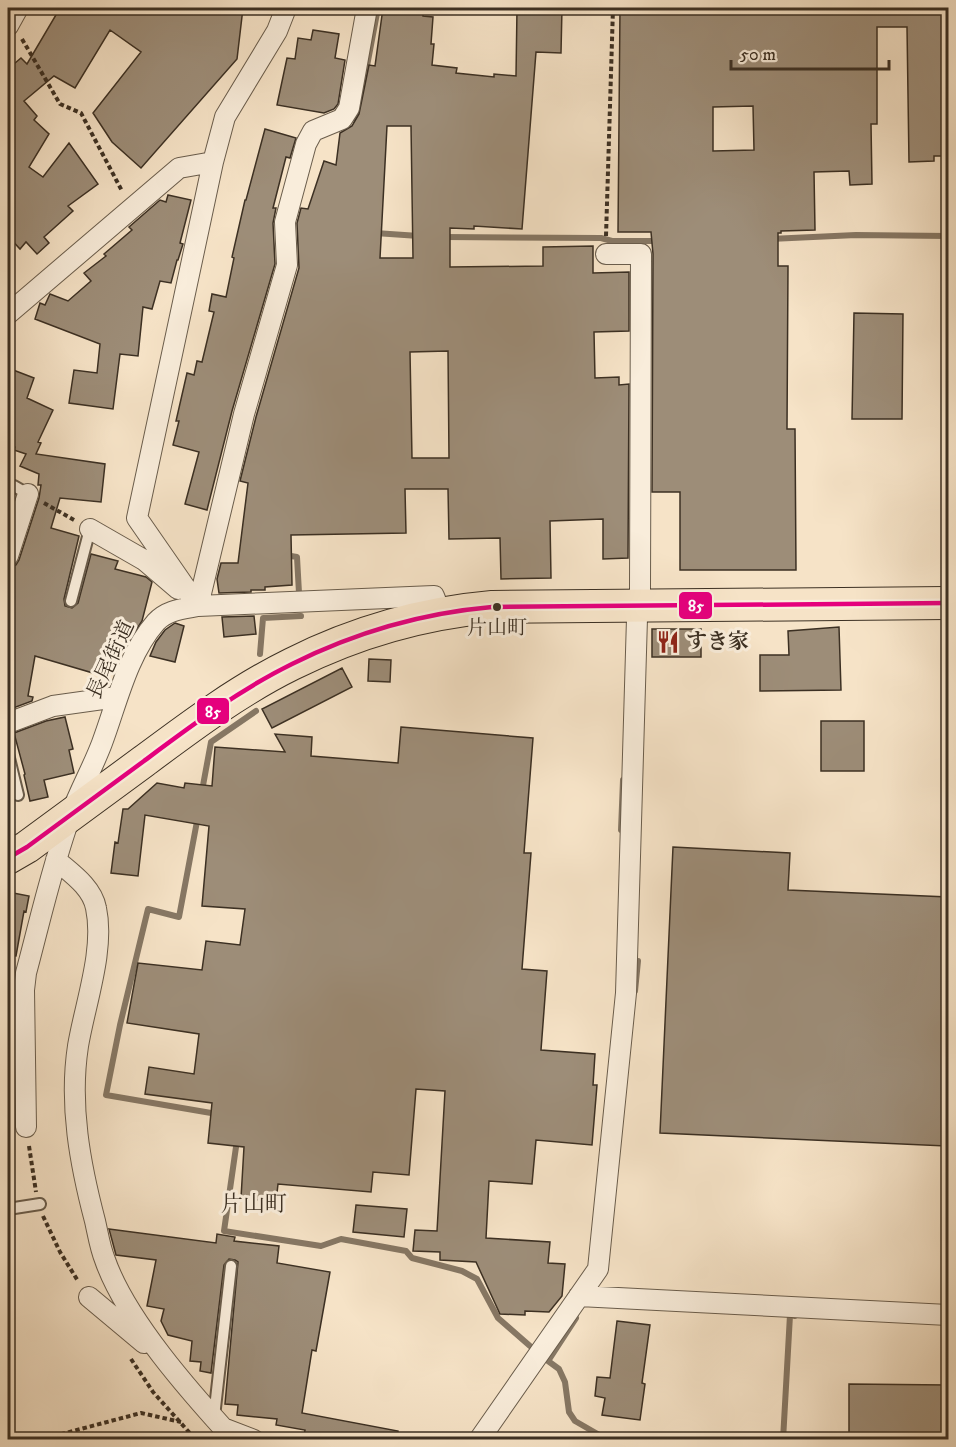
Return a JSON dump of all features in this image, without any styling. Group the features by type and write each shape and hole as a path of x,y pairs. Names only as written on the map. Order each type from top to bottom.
{"main road":[{"path":"8,858 27,847 189,727 245,690 291,664 336,644 379,629 441,614 492,608 948,603"}],"street":[{"path":"198,606 137,518 213,162 225,117 277,32 286,8"},
{"path":"198,606 244,414 287,265 285,222 306,144 313,131 342,119 349,108 367,8"},
{"path":"8,314 179,168 213,162"},
{"path":"478,1440 598,1269 626,993 636,630 639,605 641,254 606,245"},
{"path":"8,556 21,490"},
{"path":"90,529 144,560 198,606"},
{"name":"長尾街道","path":"27,1127 16,993 26,973 56,860 71,814 89,777 117,697 142,641 158,621 172,610 198,606 434,596 441,614"},
{"path":"8,723 52,706 117,697"},
{"path":"56,860 84,884 96,905 99,931 78,1048 75,1083 76,1120 85,1184 105,1261 128,1308 169,1364 224,1428 254,1440"},
{"path":"579,1296 948,1315"},
{"path":"89,1297 169,1364"}],"lane":[{"path":"70,601 90,529"},
{"path":"8,754 18,795"},
{"path":"8,1209 40,1204"},
{"path":"224,1428 231,1266"}],"path":[{"path":"606,245 613,8"},
{"path":"14,19 21,40 60,104 81,113 131,208"},
{"path":"21,490 90,529"},
{"path":"39,1440 141,1413 181,1422"}],"building":[{"path":"60,8 243,8 237,59 141,168 112,142 93,113 141,52 110,30 75,88 54,76 24,101 37,116 34,120 49,134 29,167 43,177 69,143 98,184 68,206 73,211 44,237 49,243 37,254 26,242 20,249 8,236 8,69 21,58 27,64"},
{"path":"383,8 423,11 423,16 433,17 432,65 457,68 456,73 494,77 494,74 516,76 517,9 562,8 561,53 536,52 522,229 474,226 474,229 450,228 450,267 543,266 543,247 593,246 593,273 629,272 629,331 594,332 595,378 619,377 619,385 629,384 628,558 603,559 603,519 550,521 551,578 501,579 500,538 449,539 448,489 405,489 406,533 291,535 292,585 265,587 265,590 251,590 251,592 219,593 217,579 221,563 238,563 248,483 240,481 299,268 297,223 301,208 308,209 324,161 336,165 340,133 352,126 359,114 369,65 375,66","holes":["387,126 411,126 413,258 380,258","448,351 449,458 412,458 410,352"]},
{"path":"620,8 948,8 948,156 934,156 934,161 909,162 907,27 877,27 877,124 871,124 872,184 850,185 849,171 814,172 815,230 778,233 778,266 788,266 787,429 795,429 796,570 680,570 680,492 652,492 653,254 651,232 618,232","holes":["753,106 754,150 713,151 713,107"]},
{"path":"313,30 339,34 335,58 345,60 338,104 334,109 324,113 277,105 287,58 295,59 298,38 311,40"},
{"path":"265,129 296,138 290,158 286,157 273,208 276,208 273,223 275,264 232,411 207,510 185,504 199,452 173,445 179,421 176,421 187,373 194,375 197,361 202,362 214,312 209,311 212,294 226,297 234,258 232,257 245,200"},
{"path":"168,195 191,200 180,243 183,244 171,283 160,281 152,309 143,307 138,356 120,354 113,409 69,403 74,370 97,373 100,344 35,319 40,303 45,305 50,294 68,301 91,281 84,273 106,256 104,254 132,230 129,227 160,200 166,202"},
{"path":"854,313 903,314 902,419 852,419"},
{"path":"8,368 34,378 27,398 53,410 38,442 41,443 36,454 105,464 101,502 60,498 51,528 79,536 64,599 65,606 72,608 78,603 91,554 118,561 115,569 146,577 152,582 142,621 129,641 120,638 109,675 94,671 93,673 35,656 28,696 33,697 32,701 8,710 8,625 11,607 8,607 8,568 16,565 19,560 41,485 38,485 39,474 20,466 26,454 14,450 15,447 8,443"},
{"path":"254,616 256,634 224,637 222,617"},
{"path":"175,623 184,626 175,662 150,656 165,630"},
{"path":"839,627 841,690 760,691 760,655 789,655 788,631"},
{"path":"652,629 701,629 701,657 652,657"},
{"path":"369,659 391,660 390,682 368,681"},
{"path":"342,668 352,687 272,728 262,709"},
{"path":"65,717 73,749 69,750 74,773 44,780 48,797 30,801 14,733 46,721"},
{"path":"821,721 864,721 864,771 821,771"},
{"path":"401,727 533,738 524,853 531,853 522,969 547,971 541,1050 595,1054 593,1085 597,1085 592,1145 536,1140 532,1184 489,1181 486,1238 550,1242 548,1263 565,1264 562,1296 549,1312 525,1311 525,1315 500,1314 476,1262 440,1260 440,1252 413,1251 415,1230 437,1231 445,1091 416,1089 409,1175 373,1172 371,1192 278,1184 276,1202 241,1198 244,1147 208,1143 212,1103 145,1094 149,1067 194,1074 199,1034 127,1023 138,963 202,970 206,941 240,945 245,909 202,906 209,826 145,815 138,876 111,873 123,809 128,809 157,783 184,788 185,783 212,786 215,747 285,752 275,734 312,737 311,756 398,763"},
{"path":"673,847 790,853 788,890 948,897 946,1146 660,1133"},
{"path":"8,892 29,896 16,956 8,955"},
{"path":"356,1205 407,1209 404,1237 353,1232"},
{"path":"109,1229 216,1243 217,1234 235,1237 234,1241 279,1246 277,1263 330,1272 316,1351 312,1350 302,1413 398,1431 397,1440 303,1440 305,1430 276,1425 277,1419 237,1415 238,1405 225,1404 238,1262 229,1259 224,1265 211,1373 200,1371 201,1362 190,1361 192,1341 168,1335 161,1321 164,1309 147,1306 156,1260 116,1255"},
{"path":"617,1321 650,1325 642,1383 645,1384 640,1420 602,1415 605,1398 595,1396 597,1377 610,1378"},
{"path":"849,1384 948,1385 948,1440 849,1440"}],"waterway":[{"path":"356,124 378,8"},
{"path":"375,233 419,236"},
{"path":"770,239 856,235 948,236"},
{"path":"444,237 601,238 612,241 658,241"},
{"path":"285,555 297,557 299,593"},
{"path":"260,654 263,618 301,616"},
{"path":"202,791 211,742 256,711"},
{"path":"621,830 623,780"},
{"path":"198,816 179,917 148,909 106,1095 217,1114"},
{"path":"635,991 638,961"},
{"path":"237,1140 224,1231 321,1246 341,1239 406,1251 412,1258 462,1271 477,1279 498,1318 530,1346"},
{"path":"783,1440 790,1315 795,1316"},
{"path":"548,1361 576,1318"},
{"path":"544,1358 559,1369 565,1382 569,1412 575,1421 608,1440"}],"transit line":[{"name":"85","path":"8,858 27,847 198,722 253,685 316,653 389,626 440,614 492,607 948,603"}],"place":[{"name":"片山町","path":"497,607"},
{"name":"すき家","path":"668,642"}],"district":[{"name":"片山町","path":"254,1204"}]}
